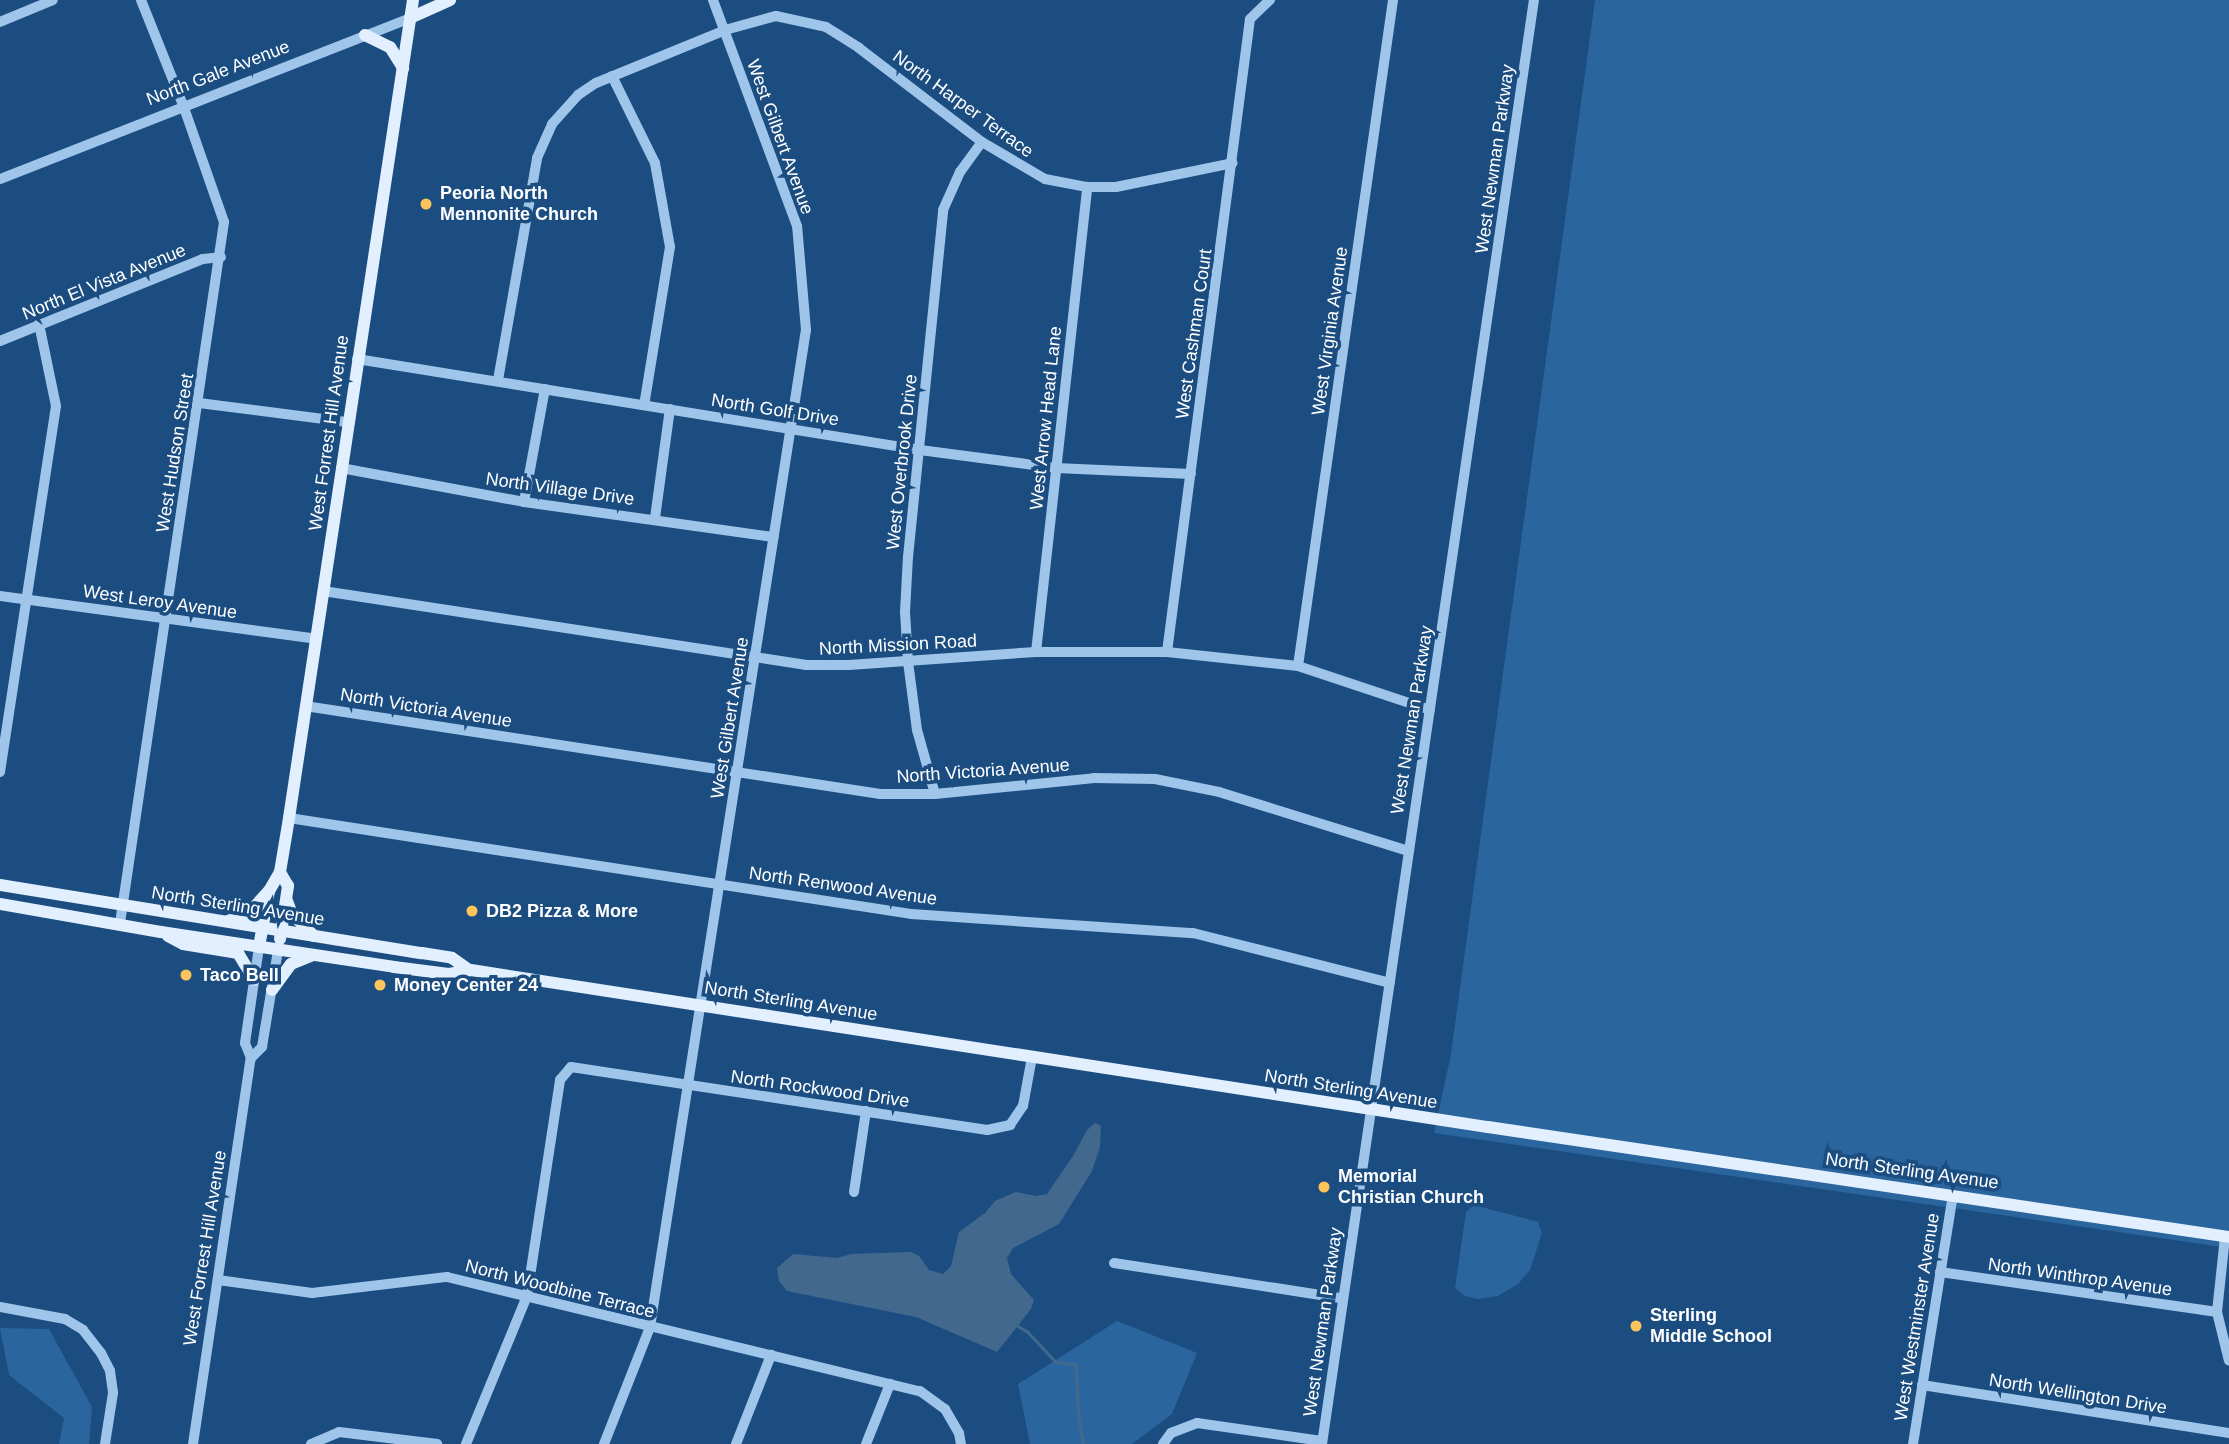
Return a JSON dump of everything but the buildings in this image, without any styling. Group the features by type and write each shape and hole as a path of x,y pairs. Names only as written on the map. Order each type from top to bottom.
{"main road":[{"name":"West Forrest Hill Avenue","path":"259,947 269,891 280,872 289,818 413,0"},
{"name":"North Gale Avenue","path":"410,18 450,0"},
{"path":"365,35 390,47 403,69"},
{"name":"West Forrest Hill Avenue","path":"278,950 288,886 280,872"},
{"name":"North Sterling Avenue","path":"0,885 452,958 468,969"},
{"path":"223,922 248,914 269,891"},
{"path":"286,897 292,914 314,936"},
{"name":"North Sterling Avenue","path":"0,904 161,932 449,974 468,969 1372,1110 2227,1237"},
{"path":"161,932 183,944 238,953 254,980"},
{"path":"272,990 291,964 314,955"}],"street":[{"path":"0,22 53,0"},
{"name":"West Hudson Street","path":"120,923 221,257 224,222 183,105 141,0"},
{"name":"West Gilbert Avenue","path":"604,1444 650,1327 806,330 797,226 758,128 713,0"},
{"name":"West Cashman Court","path":"1167,652 1250,19 1270,0"},
{"name":"West Virginia Avenue","path":"1298,666 1393,0"},
{"name":"West Newman Parkway","path":"1322,1442 1341,1297 1372,1110 1534,0"},
{"name":"North Harper Terrace","path":"498,380 537,158 542,142 561,111 578,95 612,76 725,30 776,16 826,27 859,48 982,142 1045,179 1087,187 1116,187 1233,163"},
{"name":"North Gale Avenue","path":"0,179 410,18"},
{"path":"612,76 655,163 670,247 644,405"},
{"name":"West Overbrook Drive","path":"935,794 917,730 905,612 943,210 960,172 982,142"},
{"name":"West Arrow Head Lane","path":"1036,652 1087,187"},
{"name":"North El Vista Avenue","path":"0,341 203,259 221,257"},
{"path":"0,772 2,739 56,406 40,324"},
{"name":"North Golf Drive","path":"357,359 791,427 920,450 1056,468 1191,474"},
{"path":"524,502 545,389"},
{"path":"199,402 347,422"},
{"path":"655,518 670,409"},
{"name":"North Village Drive","path":"341,468 524,502 655,518 775,537"},
{"name":"North Mission Road","path":"323,591 806,665 908,662 1036,652 1167,652 1298,666 1430,710"},
{"name":"West Leroy Avenue","path":"0,596 316,639"},
{"name":"North Victoria Avenue","path":"305,706 880,794 935,794 1094,778 1155,779 1219,792 1408,851"},
{"name":"North Renwood Avenue","path":"289,818 911,914 1193,933 1390,983"},
{"name":"West Forrest Hill Avenue","path":"193,1444 251,1058 245,1043 259,947"},
{"name":"West Forrest Hill Avenue","path":"251,1058 262,1047 278,950"},
{"name":"North Rockwood Drive","path":"527,1296 560,1080 571,1067 987,1130 1010,1125 1023,1106 1032,1057"},
{"path":"854,1192 866,1111"},
{"name":"West Westminster Avenue","path":"1913,1444 1952,1195"},
{"path":"2227,1237 2217,1312 2229,1361"},
{"path":"1115,1263 1341,1297"},
{"name":"North Winthrop Avenue","path":"1940,1272 2217,1312"},
{"name":"North Woodbine Terrace","path":"218,1280 312,1293 447,1277 920,1391 945,1409 959,1433 961,1444"},
{"path":"466,1444 527,1296"},
{"path":"0,1307 65,1319 83,1330 101,1353 110,1371 113,1393 105,1444"},
{"path":"736,1444 771,1355"},
{"path":"866,1444 890,1384"},
{"name":"North Wellington Drive","path":"1922,1385 2229,1433"},
{"path":"1163,1444 1171,1433 1197,1423 1322,1442"},
{"path":"311,1444 339,1432 437,1444"},
{"path":"2227,1444 2229,1433"}],"shaded area":[{"path":"1595,0 2229,0 2229,1248 1434,1133 1451,1054"},
{"path":"1095,1123 1101,1126 1100,1147 1092,1171 1059,1224 1013,1248 1007,1258 1011,1274 1034,1300 1031,1309 997,1352 916,1317 787,1291 779,1281 777,1268 793,1254 837,1258 851,1254 911,1252 919,1256 929,1270 943,1274 951,1266 959,1232 985,1213 995,1201 1016,1192 1036,1196 1047,1194 1087,1130"},
{"path":"1474,1205 1538,1222 1542,1233 1530,1270 1518,1284 1498,1296 1478,1299 1465,1296 1455,1288 1466,1212"},
{"path":"1117,1321 1197,1353 1172,1414 1132,1444 1030,1444 1018,1384"},
{"path":"0,1328 49,1329 92,1407 89,1444 59,1444 64,1418 9,1375"}],"waterway":[{"path":"1018,1326 1028,1332 1056,1362 1076,1364 1079,1419 1084,1444"}],"place":[{"name":"Peoria North Mennonite Church","path":"426,204"},
{"name":"DB2 Pizza & More","path":"472,911"},
{"name":"Taco Bell","path":"186,975"},
{"name":"Money Center 24","path":"380,985"},
{"name":"Memorial Christian Church","path":"1324,1187"},
{"name":"Sterling Middle School","path":"1636,1326"}]}
